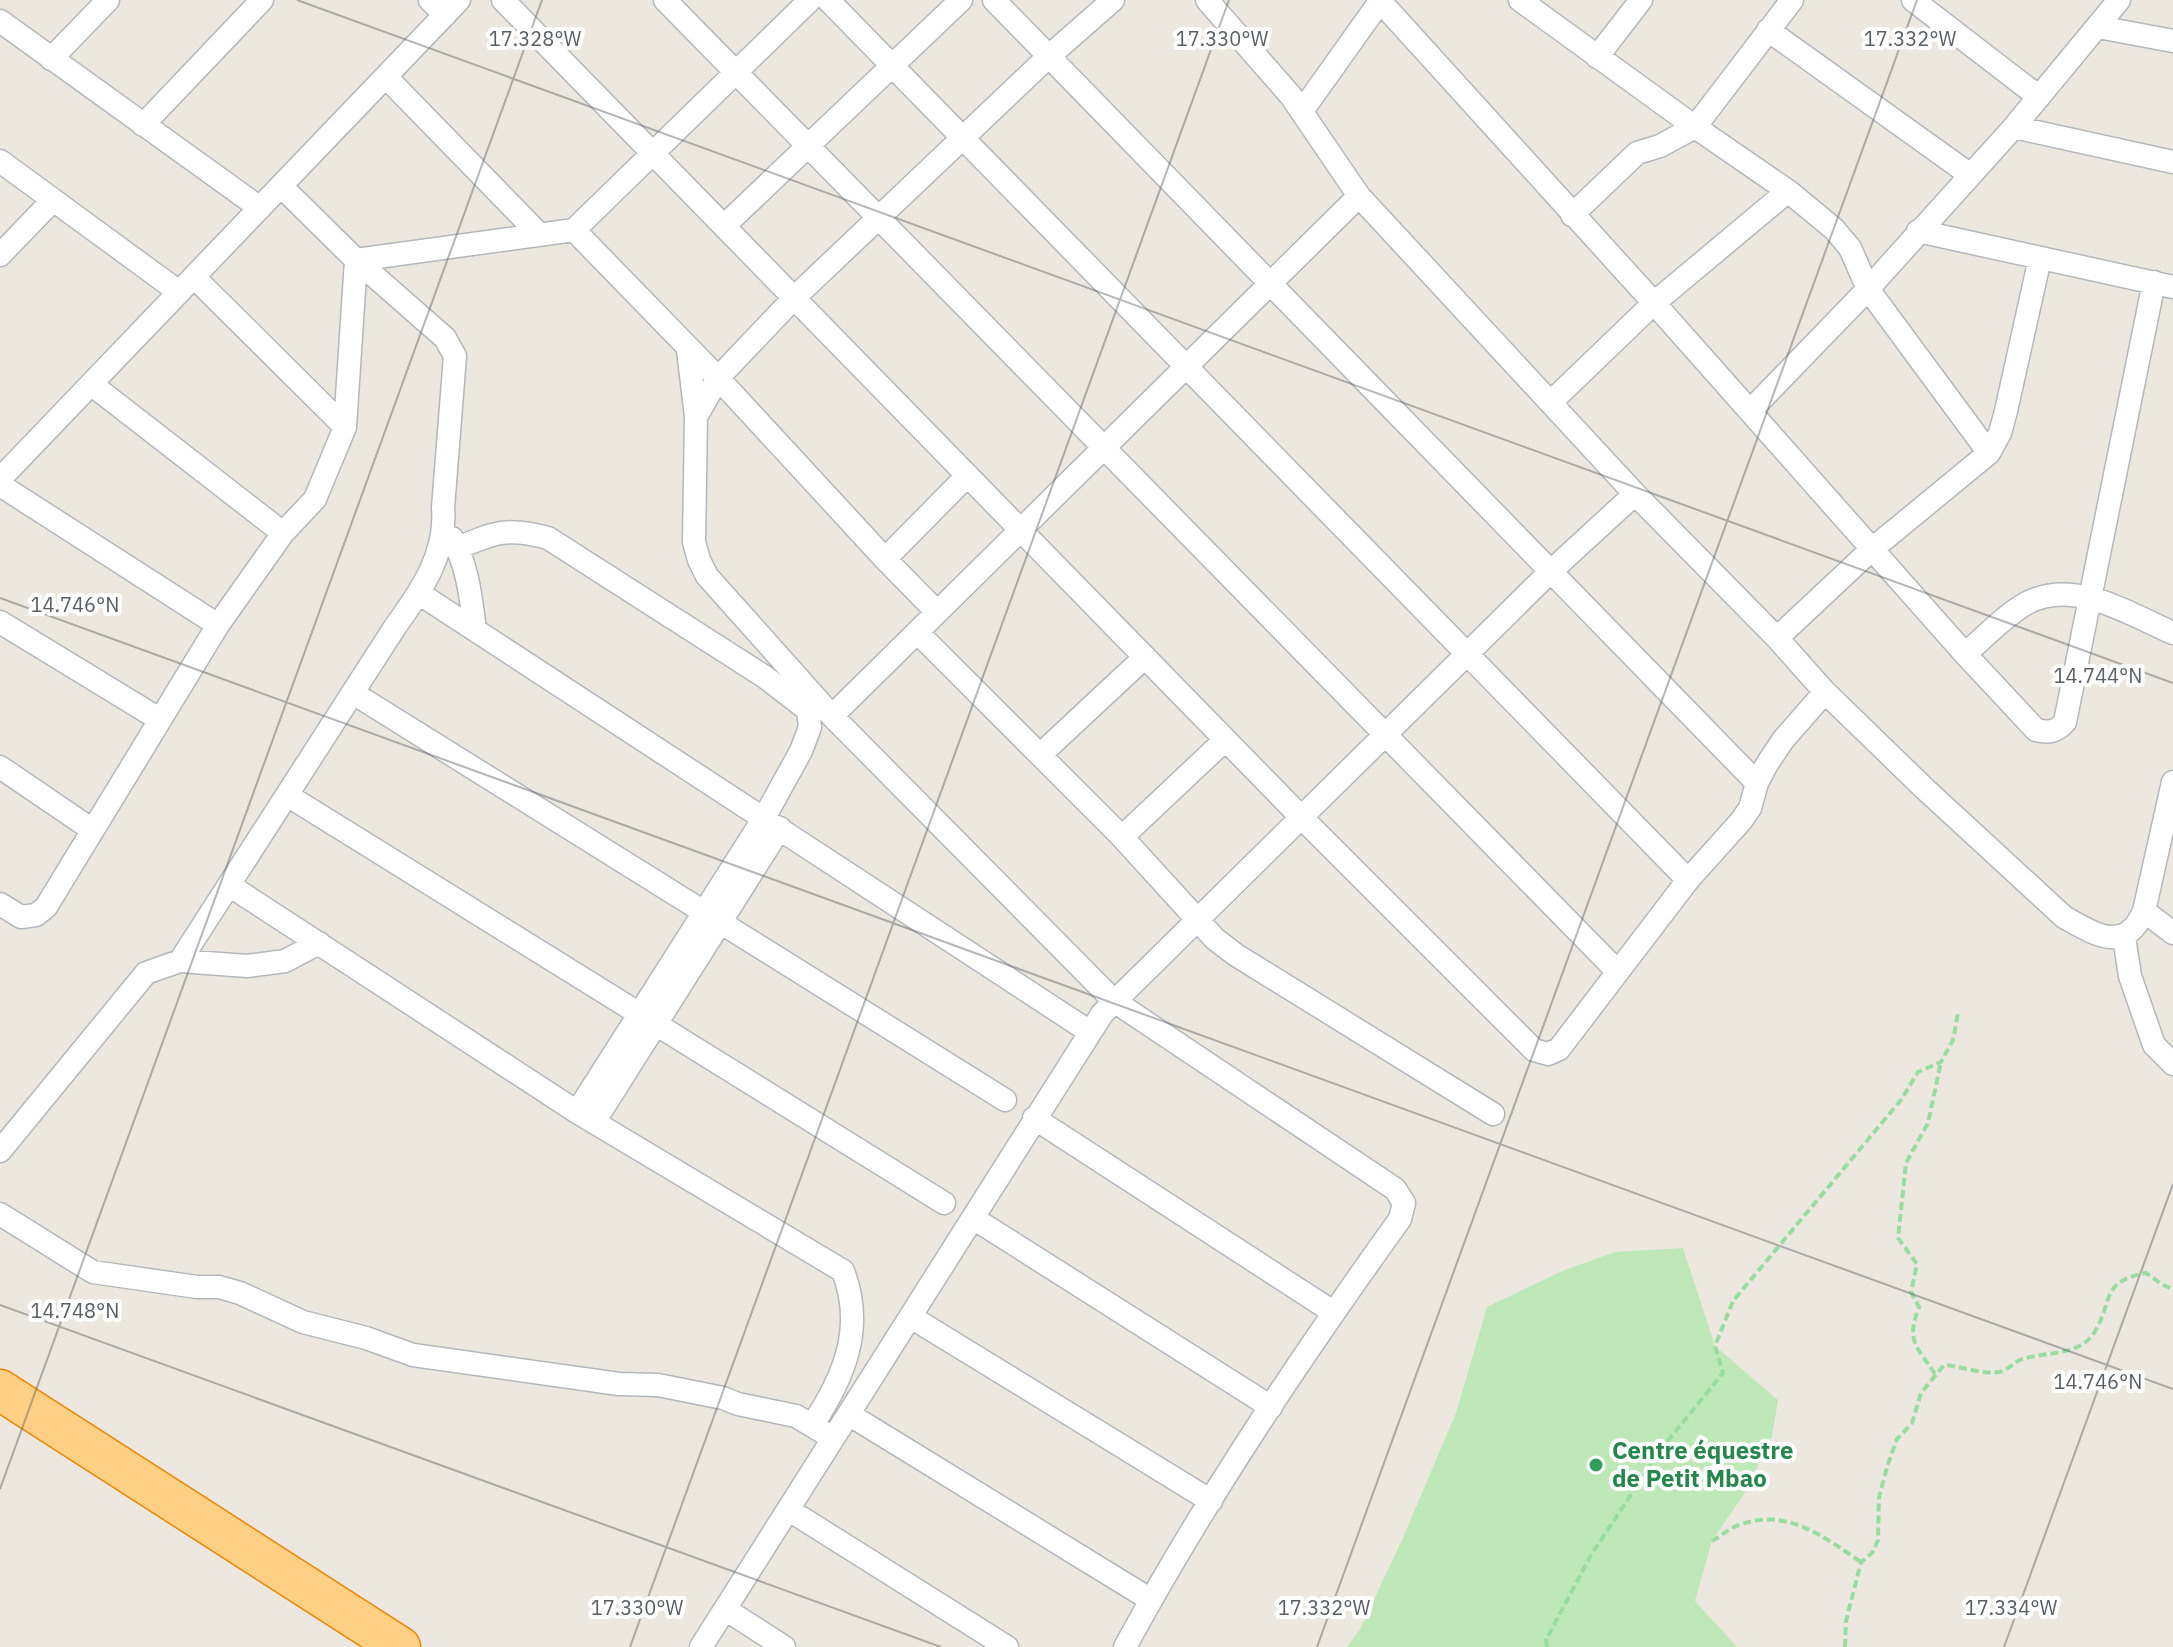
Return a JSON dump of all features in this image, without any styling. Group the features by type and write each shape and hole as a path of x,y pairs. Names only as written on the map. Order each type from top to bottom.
{"highway":[{"path":"0,1390 400,1647"},
{"path":"0,1419 354,1647"}],"street":[{"path":"51,59 108,0"},
{"path":"143,125 262,0"},
{"path":"503,0 1225,740 1534,1050 1548,1054 1559,1049 1688,880 1741,821 1750,808 1757,783 1783,740 1825,692"},
{"path":"665,0 1617,971"},
{"path":"356,260 574,230 810,0"},
{"path":"828,0 1688,880"},
{"path":"724,226 961,0"},
{"path":"994,0 1757,783"},
{"path":"696,417 718,378 794,298 1048,57 1113,0"},
{"path":"1207,0 1302,111 1359,196 1635,494 1777,638 1825,692 2064,917 2087,930 2110,937 2124,937 2137,928 2144,911 2173,782"},
{"path":"1225,20 1239,0"},
{"path":"1302,111 1380,0 1965,654 2036,730 2058,730 2065,722 2164,284 1918,231"},
{"path":"1520,0 1788,191 1834,229 1850,248 1868,289 1989,453"},
{"path":"1597,57 1641,0"},
{"path":"1572,215 1637,153 1660,146 1695,127 1792,0"},
{"path":"1913,0 2039,97"},
{"path":"1750,411 1868,289 2014,127 2118,0"},
{"path":"0,479 386,77 445,5"},
{"path":"0,21 260,208"},
{"path":"2098,27 2173,41"},
{"path":"1768,30 1969,174"},
{"path":"386,77 539,234"},
{"path":"2014,127 2173,162"},
{"path":"0,161 53,200 186,285 345,427"},
{"path":"180,961 395,627 420,594 438,553 445,527 443,508 455,356 445,338 356,260 281,186"},
{"path":"1551,402 1654,303 1788,191"},
{"path":"832,716 1359,196"},
{"path":"0,255 53,200"},
{"path":"574,230 718,378 937,612"},
{"path":"1777,638 1871,550 1989,453 2000,433 2006,411 2040,258"},
{"path":"0,904 21,917 36,915 46,907 218,625 283,533 315,499 345,427 356,260"},
{"path":"688,350 696,417 694,542 707,576 832,716 1114,1001 1395,1189 1404,1203 1400,1219 1333,1312 1271,1407 1211,1501 1125,1647"},
{"path":"91,384 283,533"},
{"path":"885,559 967,476"},
{"path":"0,485 218,625"},
{"path":"701,1647 850,1415 1034,1118 1114,1001 1550,572 1635,494"},
{"path":"445,527 458,548 467,579 475,630"},
{"path":"458,548 490,534 521,531 548,538 795,697 808,710 810,727 772,823 586,1117"},
{"path":"1965,654 2024,604 2044,596 2065,593 2092,598 2173,633"},
{"path":"420,594 1090,1032"},
{"path":"0,622 159,719"},
{"path":"917,632 1122,837 1215,939 1493,1114"},
{"path":"1041,754 1145,657"},
{"path":"353,693 1005,1100"},
{"path":"1122,837 1225,740"},
{"path":"0,767 91,829"},
{"path":"287,795 944,1203"},
{"path":"229,885 586,1117 843,1271 849,1287 851,1334 835,1390 813,1424"},
{"path":"2144,911 2173,933"},
{"path":"2124,937 2130,976 2154,1045 2173,1064"},
{"path":"0,1151 146,973 180,961 247,966 285,961 319,943"},
{"path":"1034,1118 1333,1312"},
{"path":"0,1214 93,1272 197,1287 219,1287 240,1293 303,1322 366,1338 413,1355 619,1384 658,1385 775,1411 813,1424 833,1439"},
{"path":"973,1218 1271,1407"},
{"path":"911,1317 1211,1501"},
{"path":"850,1415 1151,1600"},
{"path":"789,1510 1007,1647"},
{"path":"725,1609 784,1647"}],"path":[{"path":"1935,1374 1913,1340 1911,1329 1919,1307 1911,1292 1917,1264 1898,1238 1906,1163 1928,1123 1941,1062 1953,1040 1958,1013"},
{"path":"1547,1647 1546,1640 1591,1555 1662,1448 1723,1373 1715,1346 1733,1301 1901,1100 1918,1072 1941,1062"},
{"path":"1845,1647 1846,1621 1861,1562 1873,1552 1878,1540 1879,1497 1897,1439 1912,1423 1921,1393 1935,1374 1944,1365 2002,1372 2021,1360 2074,1349 2094,1333 2110,1291 2127,1277 2146,1273 2173,1289"},
{"path":"1712,1541 1740,1524 1777,1518 1825,1538 1861,1562"}],"green space":[{"name":"Centre équestre de Petit Mbao","path":"1683,1248 1715,1346 1778,1400 1772,1436 1744,1494 1712,1541 1695,1601 1737,1647 1347,1647 1360,1629 1402,1540 1456,1413 1487,1307 1562,1271 1615,1252"}],"place":[{"name":"Centre équestre de Petit Mbao","path":"1596,1465"}]}
